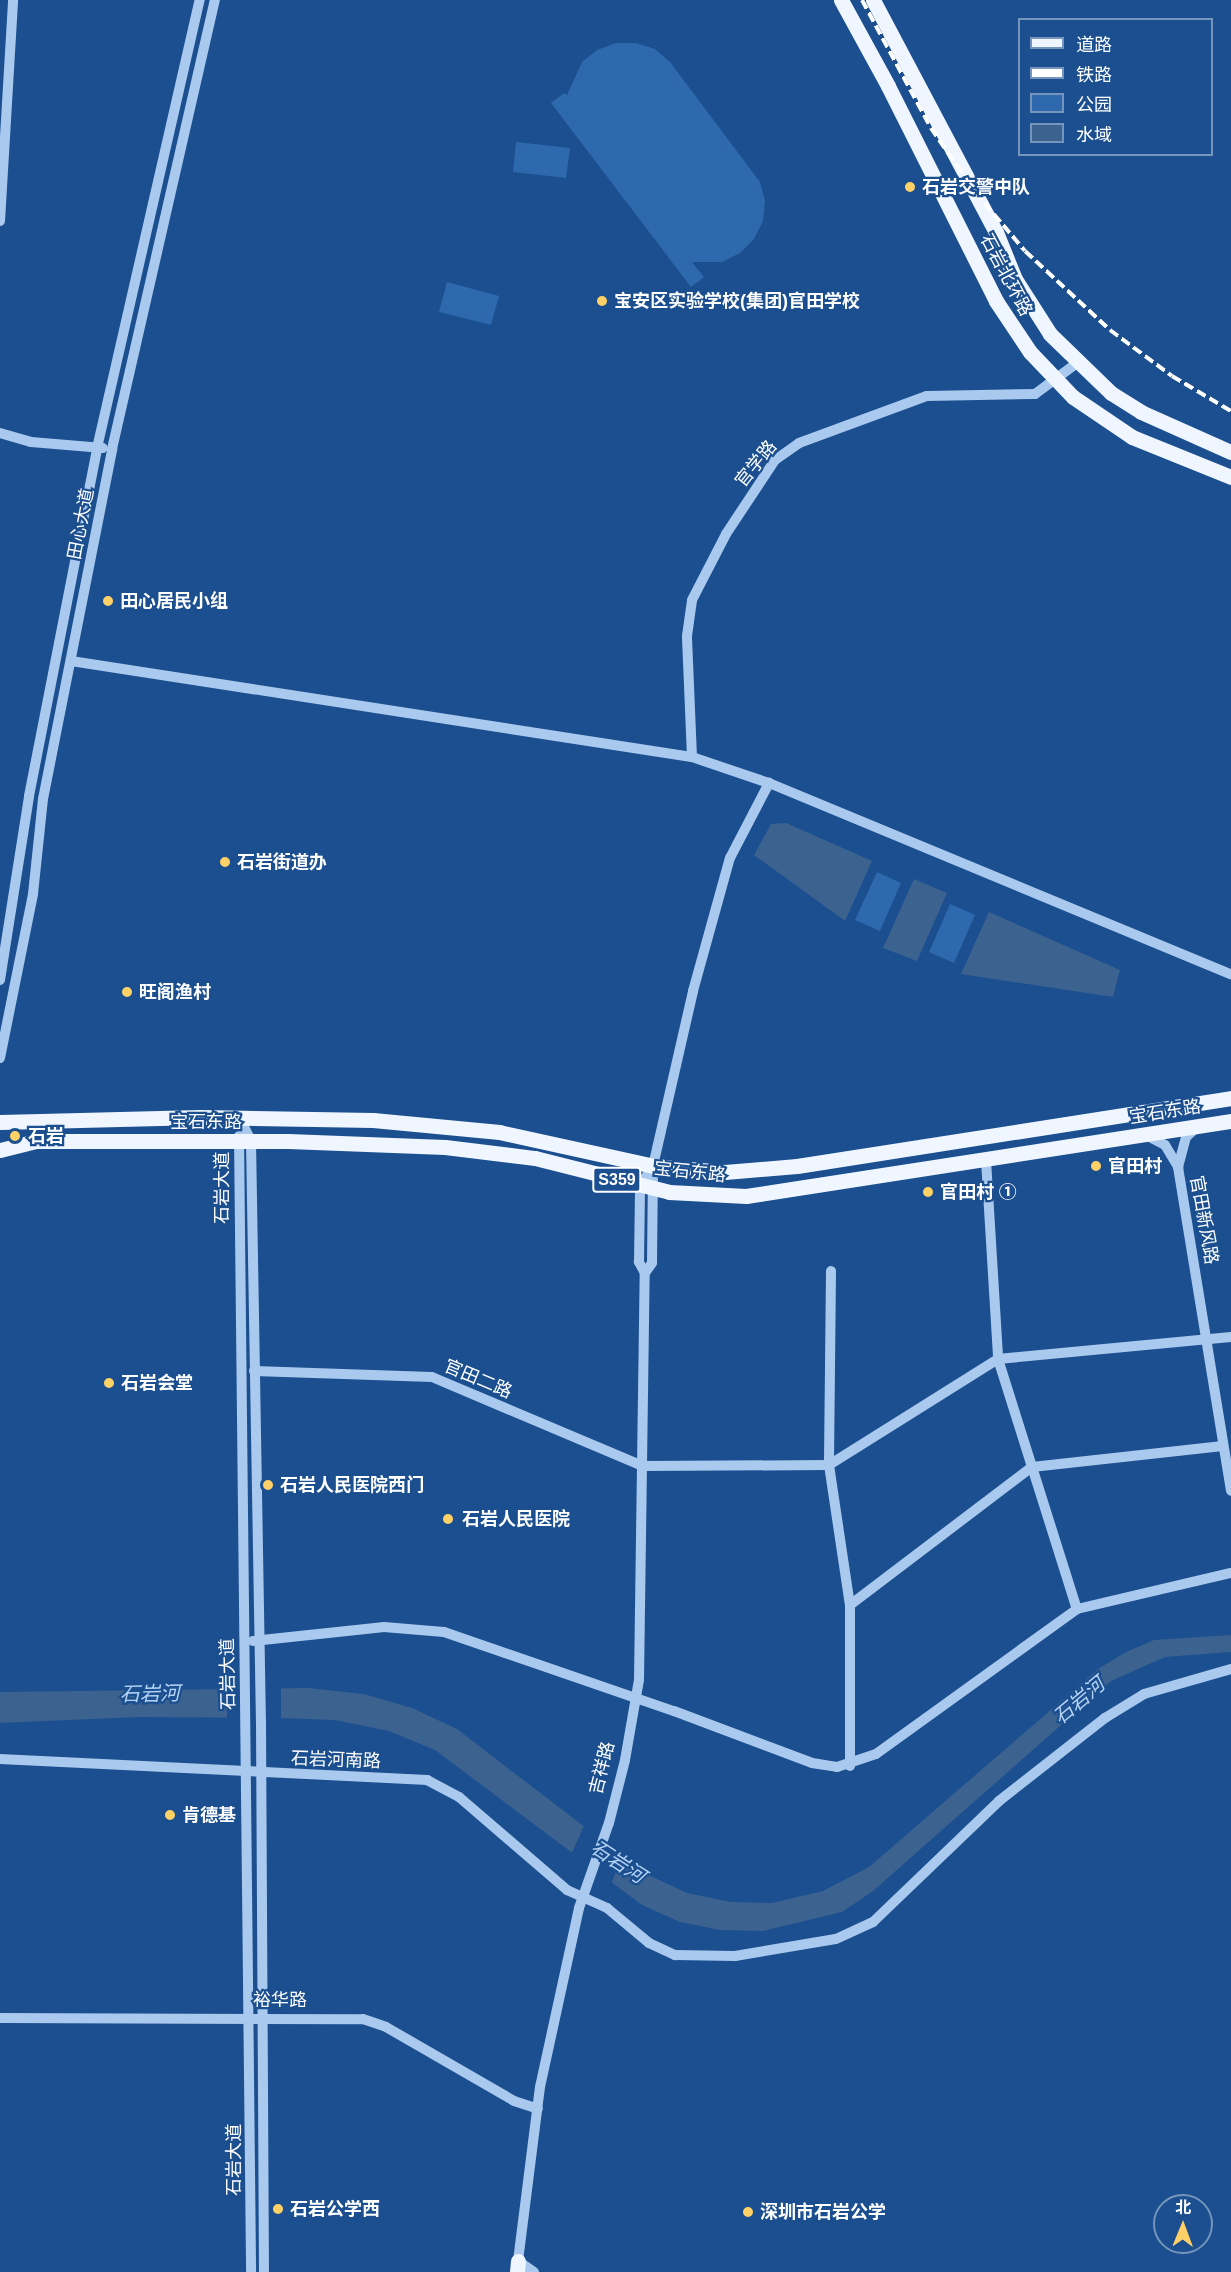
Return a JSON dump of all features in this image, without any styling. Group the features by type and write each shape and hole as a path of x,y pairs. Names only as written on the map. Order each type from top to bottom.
{"main road":[{"name":"石岩北环路","path":"841,0 888,86 996,301 1054,381 1132,437 1231,477"},
{"name":"石岩北环路","path":"873,0 996,232 1031,307 1077,363 1141,412 1231,452"},
{"name":"宝石东路","path":"0,1122 239,1117 373,1120 459,1127 539,1139 653,1167 725,1172 774,1169 1231,1098"},
{"name":"宝石东路","path":"0,1150 35,1141 245,1141 475,1150 535,1158 647,1187 719,1196 773,1193 1231,1121"}],"street":[{"path":"0,221 13,0"},
{"name":"田心大道","path":"0,980 29,796 97,448 200,0"},
{"name":"田心大道","path":"0,1058 33,894 44,799 112,449 215,0"},
{"name":"官学路","path":"692,757 687,636 692,600 726,534 775,460 799,442 927,396 968,392 1026,396 1054,381 1077,363"},
{"path":"0,433 31,442 112,449"},
{"path":"71,661 692,757 769,783 1231,974"},
{"path":"647,1187 693,991 730,858 769,783"},
{"name":"石岩大道","path":"239,1117 245,1141 254,1371 261,1723 264,2272"},
{"name":"官田新风路","path":"1178,1167 1186,1137 1201,1125"},
{"name":"官田新风路","path":"1140,1135 1162,1142 1178,1167 1231,1491"},
{"name":"石岩大道","path":"245,1141 244,1642 250,2017 251,2272"},
{"path":"986,1160 998,1359 1077,1609"},
{"name":"吉祥路","path":"534,2272 517,2267 538,2109 582,1898 606,1834 637,1698 645,1273 639,1262 647,1187"},
{"path":"831,1271 829,1464 850,1605 849,1766"},
{"path":"829,1464 998,1359 1231,1337"},
{"name":"官田二路","path":"254,1371 432,1377 643,1466 829,1464"},
{"path":"850,1605 1032,1467 1223,1446"},
{"path":"244,1642 384,1627 424,1629 464,1638 637,1698 812,1763 849,1766 876,1754 1077,1609 1231,1573"},
{"name":"石岩河南路","path":"0,1759 261,1774 415,1778 437,1783 459,1797 557,1882 582,1898 601,1904 662,1950 694,1958 783,1950 858,1930 873,1922 999,1801 1105,1718 1144,1694 1231,1670"},
{"name":"裕华路","path":"0,2018 348,2016 375,2022 514,2101 538,2109"}],"green space":[{"path":"616,43 636,43 655,49 670,62 760,182 765,201 763,221 754,239 740,253 722,262 692,262 704,277 691,287 551,103 564,93 567,95 582,62 597,50"},
{"path":"516,142 570,148 566,178 513,172"},
{"path":"447,282 499,296 491,325 439,312"},
{"path":"877,872 901,883 880,931 855,920"},
{"path":"950,904 975,915 954,963 929,952"}],"water":[{"path":"786,823 872,861 845,921 754,855 771,824"},
{"path":"914,879 947,893 917,961 883,948"},
{"path":"989,912 1120,970 1113,997 961,974"},
{"name":"石岩河","path":"1231,1635 1231,1652 1165,1657 1111,1681 873,1891 842,1912 763,1931 720,1930 680,1922 642,1905 435,1750 389,1731 335,1720 277,1718 138,1717 0,1723 0,1692 308,1688 364,1694 412,1708 457,1729 646,1874 687,1893 731,1902 772,1903 823,1891 869,1867 1098,1669 1126,1652 1154,1640"}],"pier":[{"path":"281,1685 281,1721 227,1721 227,1686"},
{"path":"585,1824 623,1853 610,1887 570,1857"}],"railway":[{"path":"862,0 931,128 975,192 1025,251 1110,330 1172,376 1231,411"}],"place":[{"name":"石岩交警中队","path":"910,187"},
{"name":"宝安区实验学校(集团)官田学校","path":"602,301"},
{"name":"田心居民小组","path":"108,601"},
{"name":"石岩街道办","path":"225,862"},
{"name":"旺阁渔村","path":"127,992"},
{"name":"石岩","path":"15,1136"},
{"name":"官田村","path":"1096,1166"},
{"name":"官田村 ①","path":"928,1192"},
{"name":"石岩会堂","path":"109,1383"},
{"name":"石岩人民医院西门","path":"268,1485"},
{"name":"石岩人民医院","path":"448,1519"},
{"name":"肯德基","path":"170,1815"},
{"name":"石岩公学西","path":"278,2209"},
{"name":"深圳市石岩公学","path":"748,2212"}]}
